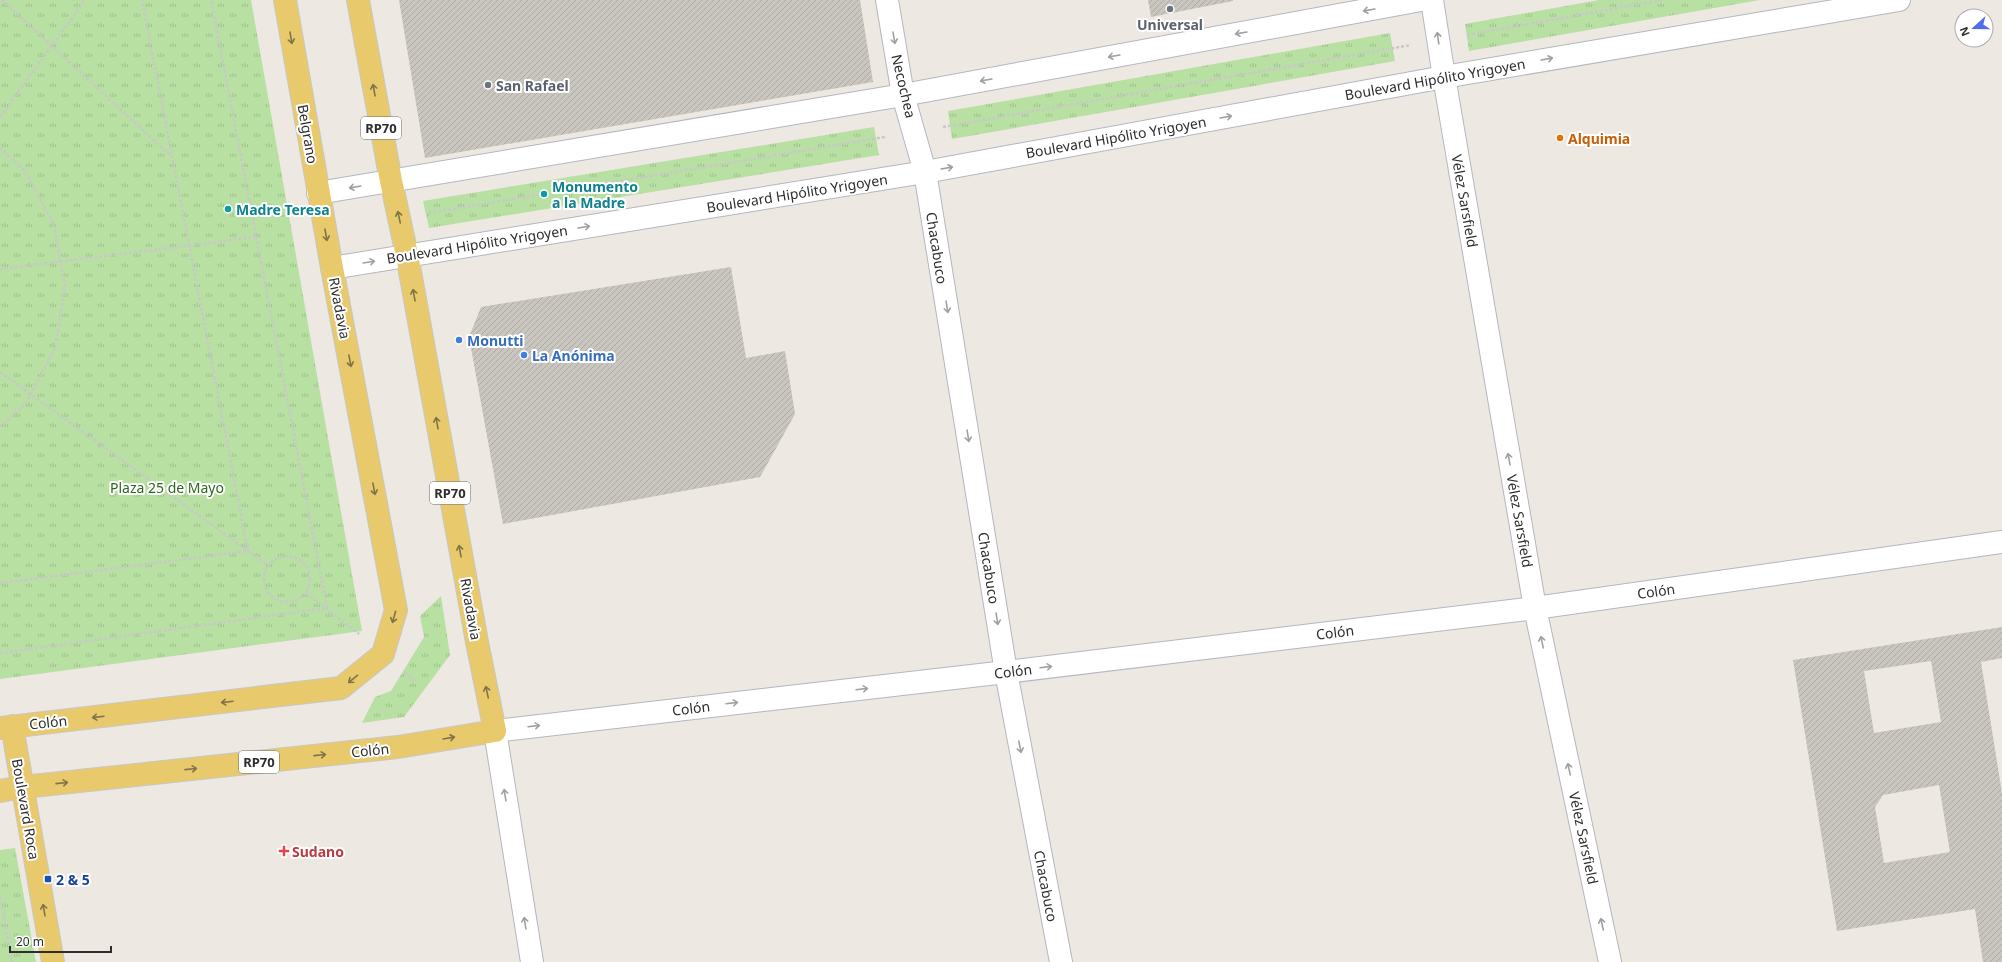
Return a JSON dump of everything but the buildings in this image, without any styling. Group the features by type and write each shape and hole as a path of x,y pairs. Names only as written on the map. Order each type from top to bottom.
{"main road":[{"name":"Belgrano","path":"285,0 332,268"},
{"name":"RP70","path":"358,0 391,181 407,256"},
{"name":"Rivadavia","path":"407,256 477,642 495,731"},
{"name":"Rivadavia","path":"332,268 396,610 383,654"},
{"name":"Colón","path":"6,727 341,688 383,654"},
{"name":"Boulevard Roca","path":"6,727 23,787 53,962"},
{"name":"Colón","path":"23,787 398,747 495,731"},
{"name":"RP70","path":"0,791 23,787"}],"street":[{"name":"Necochea","path":"887,0 903,95 915,132 925,172"},
{"path":"318,193 903,95 1421,0"},
{"name":"Vélez Sarsfield","path":"1432,0 1535,608 1610,962"},
{"name":"Boulevard Hipólito Yrigoyen","path":"332,268 925,172 1444,77 1899,0"},
{"name":"Chacabuco","path":"925,172 1006,672 1061,962"},
{"name":"Colón","path":"495,731 1006,672 1535,608 2002,542"},
{"name":"Rivadavia","path":"495,731 532,962"}],"path":[{"path":"2,0 173,157"},
{"path":"0,117 85,0"},
{"path":"142,0 248,551"},
{"path":"0,653 327,608 211,0"},
{"path":"399,218 915,132 1663,0"},
{"path":"0,148 25,171 54,225 65,287 55,348 26,403 0,428"},
{"path":"0,269 256,237"},
{"path":"0,372 269,566"},
{"path":"0,583 248,551"},
{"path":"282,557 297,558 304,563 310,578 306,593 295,601 280,602 274,598 268,593 265,587 265,572 269,566 274,560 282,557"},
{"path":"0,897 12,962"}],"green space":[{"name":"Plaza 25 de Mayo","path":"0,0 251,0 362,631 0,679"},
{"path":"1599,0 1760,0 1469,51 1465,24"},
{"path":"1390,33 1395,61 952,139 948,111"},
{"path":"874,127 879,155 429,228 423,201"},
{"path":"441,596 450,655 404,717 362,723 375,697 391,691 424,637 420,616"},
{"path":"15,848 36,962 0,962 0,850"}],"place":[{"name":"Universal","path":"1170,9"},
{"name":"San Rafael","path":"488,85"},
{"name":"Alquimia","path":"1560,138"},
{"name":"Monumento a la Madre","path":"544,194"},
{"name":"Madre Teresa","path":"228,209"},
{"name":"Monutti","path":"459,340"},
{"name":"La Anónima","path":"524,355"},
{"name":"Sudano","path":"284,851"},
{"name":"2 & 5","path":"48,879"}]}
